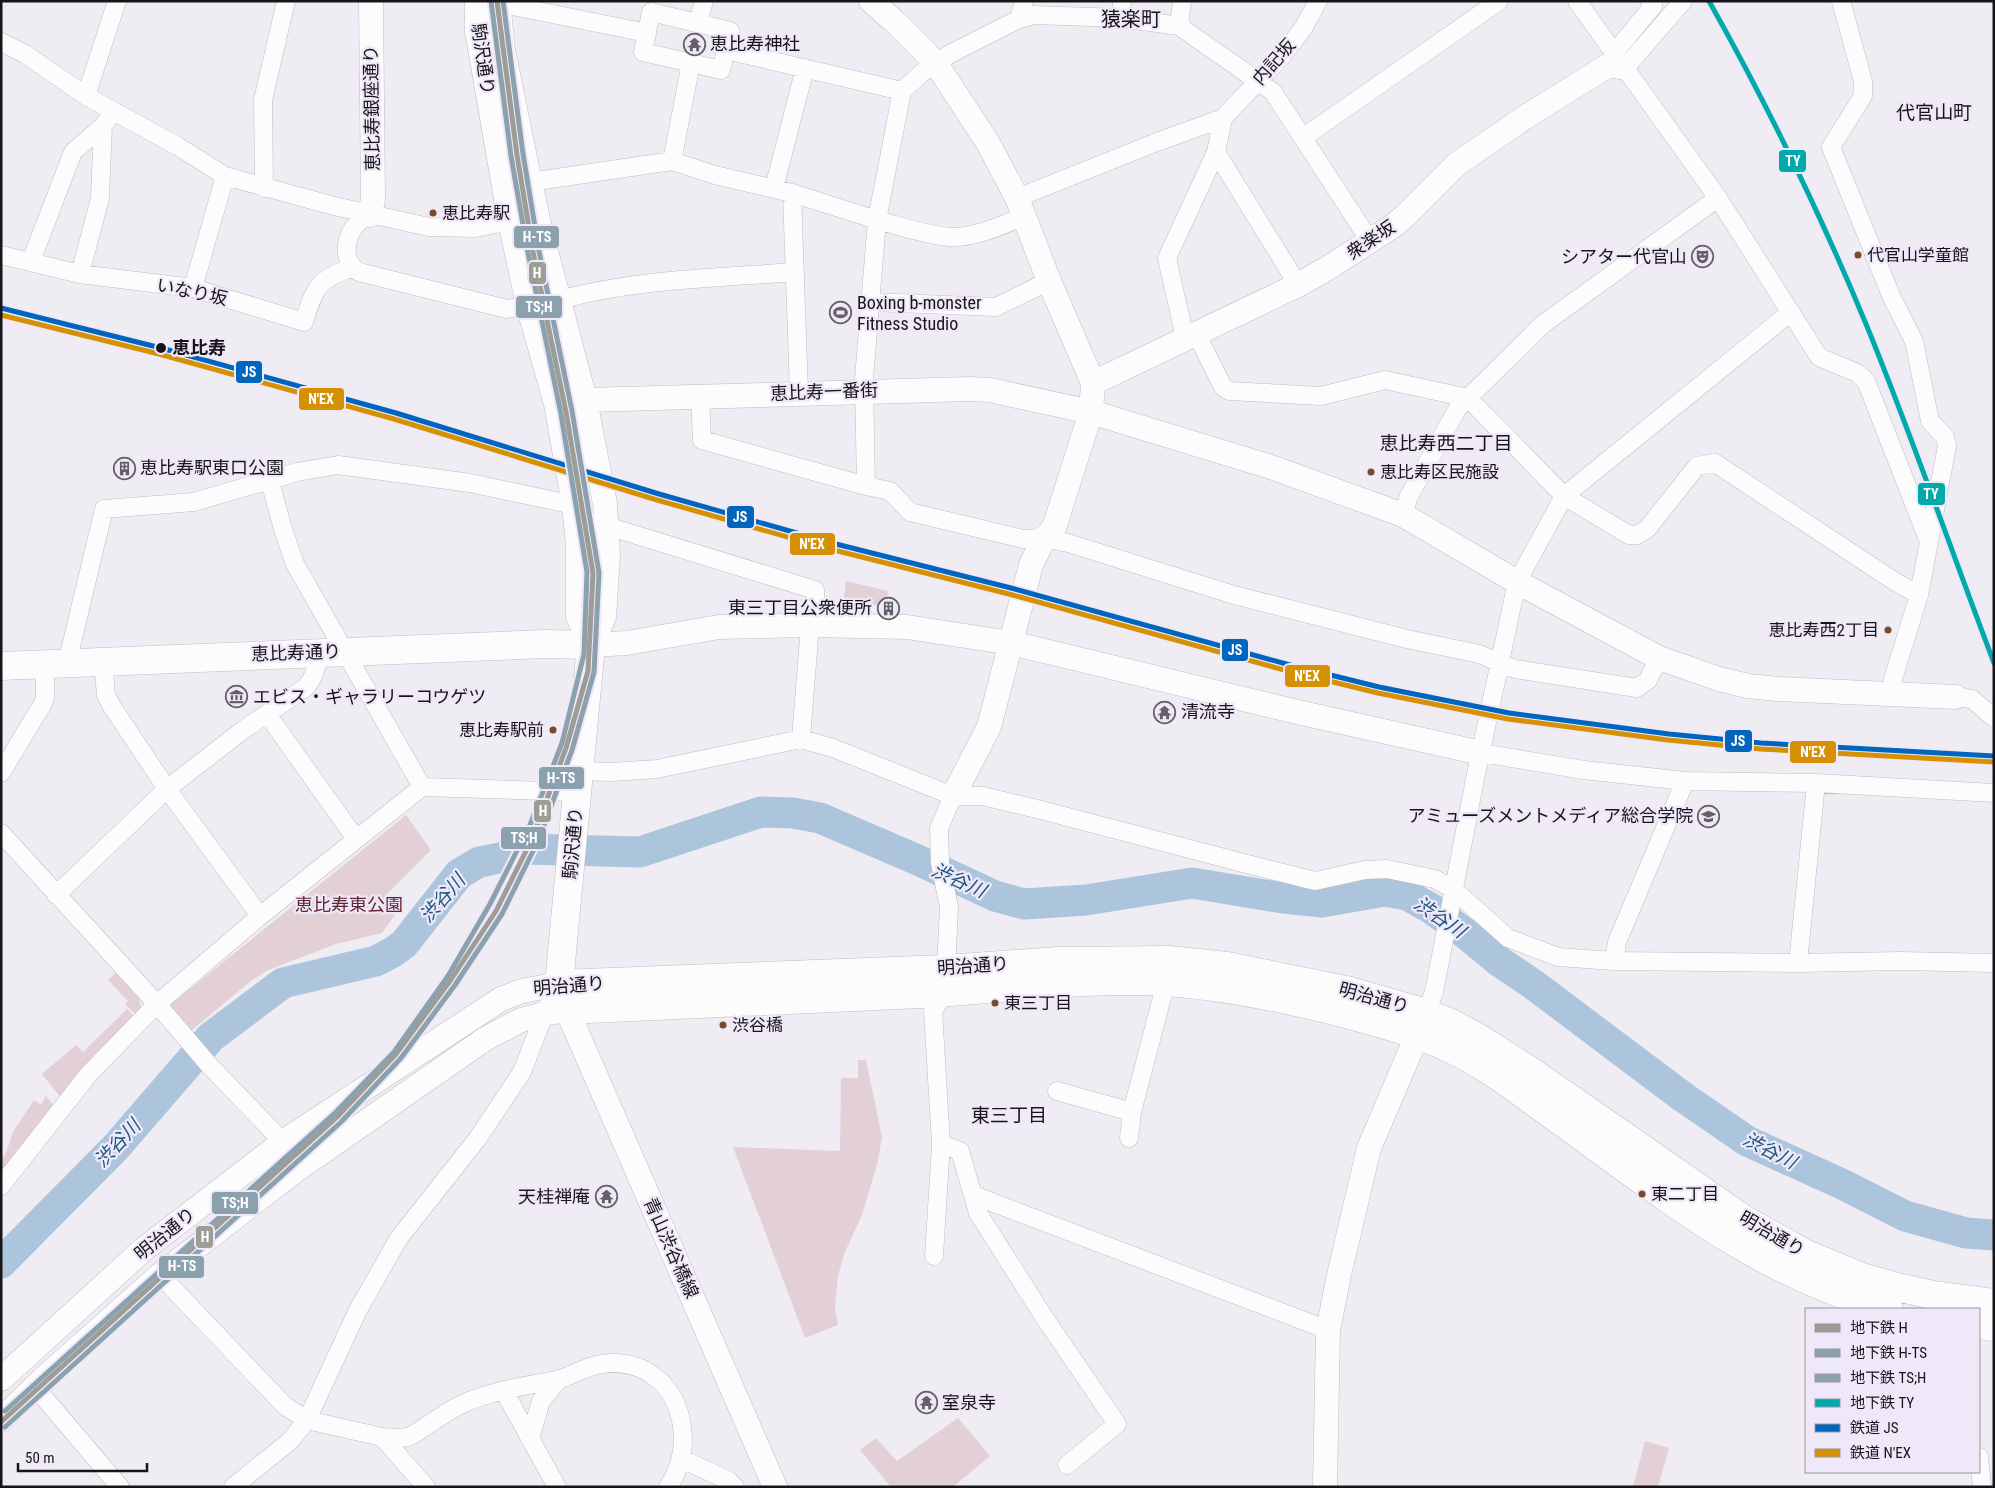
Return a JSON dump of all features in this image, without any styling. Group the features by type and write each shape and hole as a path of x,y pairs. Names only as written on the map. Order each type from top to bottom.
{"main road":[{"name":"恵比寿通り","path":"1,666 545,644 591,645"},
{"name":"駒沢通り","path":"555,1012 571,866 591,645"},
{"name":"明治通り","path":"555,1012 945,981 1060,961 1168,960 1227,966 1346,990 1422,1024 1442,1045 1495,1075 1630,1171 1751,1252 1818,1286 1886,1308"},
{"name":"明治通り","path":"559,984 945,981 1060,984 1166,982 1226,990 1340,1012 1422,1024 1451,1023 1506,1055 1745,1220 1799,1251 1836,1267 1897,1287 1933,1295 1994,1303"},
{"path":"1980,1326 1994,1327"}],"street":[{"path":"86,96 117,1"},
{"path":"264,188 263,100 286,1"},
{"name":"恵比寿銀座通り","path":"370,215 373,199 371,1"},
{"path":"698,23 704,1"},
{"path":"870,1 894,21 935,62 988,144 1021,207 1049,281 1093,383 1091,412 1054,528 1044,538 1031,565 989,727 953,796 939,828 940,862 948,907 945,981 933,1010 941,1144 934,1256"},
{"path":"1019,19 1024,1"},
{"path":"1179,26 1182,1"},
{"name":"内記坂","path":"1223,118 1282,56 1304,27 1318,1"},
{"path":"1304,137 1499,1"},
{"path":"1577,1 1718,198 1819,357 1857,372 1866,381 1930,543"},
{"path":"1619,60 1653,6 1650,1"},
{"path":"1619,60 1683,1"},
{"path":"1841,1 1863,81 1863,96 1831,147 1892,298 1914,341 1930,421 1946,437 1947,446 1919,595 1893,679 1892,696"},
{"path":"491,2 646,34"},
{"name":"駒沢通り","path":"491,2 477,31 510,220 528,305 556,404 574,505 578,544 578,616 591,645"},
{"name":"駒沢通り","path":"491,2 503,50 539,224 585,400 605,504 608,555 604,617 591,645"},
{"path":"866,486 864,391 868,317 872,302 878,220 902,91 935,62 1019,19 1034,14 1121,10 1179,26 1273,92 1370,241"},
{"path":"651,12 730,31 721,70 643,52 646,34 651,12"},
{"path":"1,42 26,54 86,96 108,119 179,147 225,176 370,215 429,227 451,229 475,228 525,218 539,224"},
{"path":"726,50 902,91"},
{"name":"衆楽坂","path":"1093,383 1298,285 1370,241 1404,217 1456,164 1527,116 1619,60"},
{"path":"672,161 691,63"},
{"path":"774,188 805,68"},
{"path":"1223,118 1216,152 1166,258 1190,336 1223,387 1229,391 1321,396 1384,380 1468,398 1564,496 1629,535 1637,536 1647,530 1697,466 1715,463 1919,595"},
{"path":"504,179 506,182 515,184 672,161 714,175 792,193 878,220 950,237 971,234 1021,207 1157,142 1223,118"},
{"path":"31,261 73,152 108,119"},
{"path":"80,274 100,198 108,119"},
{"path":"1216,152 1298,285"},
{"path":"193,288 225,176"},
{"path":"792,193 799,393"},
{"path":"1403,515 1410,496 1458,408 1544,324 1718,198"},
{"path":"370,215 362,218 349,236 346,254 348,262 352,268 359,272 507,309 528,305 550,263"},
{"name":"いなり坂","path":"1,255 80,274 193,288 304,322 313,293 335,273 352,268"},
{"path":"559,300 578,295 654,283 795,272"},
{"path":"872,302 996,307 1049,281"},
{"path":"1325,1487 1328,1330 1346,1238 1369,1148 1434,992 1498,662 1517,582 1564,496 1790,312"},
{"name":"恵比寿一番街","path":"556,404 585,400 700,396 864,391 990,390 1091,412 1271,467 1403,515 1517,582 1658,658 1719,679 1748,686 1892,696 1956,697"},
{"path":"700,396 702,440 890,491 910,512 1023,539 1044,538 1068,543 1234,595 1407,639 1478,654 1515,669 1637,688 1648,680 1658,658"},
{"path":"1,773 45,698 104,509 194,502 297,472 338,464 470,483 574,505"},
{"path":"270,481 295,564 332,652 422,787"},
{"path":"607,526 815,590 815,615 810,625 801,739"},
{"path":"591,645 627,644 719,627 810,625 907,627 1011,642 1293,711 1480,753 1584,770 1685,781 1816,783 1994,793"},
{"path":"56,895 167,789 243,730 305,688 332,652"},
{"path":"103,661 106,695 111,705 167,789 260,916"},
{"path":"1956,697 1972,699 1994,718"},
{"path":"267,714 356,839"},
{"path":"1,1186 88,1075 157,1004 260,916 422,787 578,782 612,772 657,769 801,739 833,748 953,796 983,796 1315,881 1365,870 1387,869 1435,879 1508,938 1558,957 1614,961 1900,961 1994,963"},
{"path":"1614,961 1617,942 1685,781"},
{"path":"1798,962 1816,783"},
{"path":"1,833 157,1004 209,1065 283,1142"},
{"path":"522,991 540,980 562,953"},
{"path":"1128,1138 1132,1112 1166,982"},
{"name":"明治通り","path":"1,1380 144,1249 283,1142 501,999 522,991 559,984"},
{"path":"233,1487 290,1441 307,1420 358,1310 399,1238 478,1138 522,1072 555,1012"},
{"name":"明治通り","path":"1,1420 160,1275 295,1171 485,1039 521,1020 555,1012"},
{"name":"青山渋谷橋線","path":"555,1012 775,1487"},
{"path":"1057,1091 1132,1112"},
{"path":"941,1144 960,1151 978,1213 1044,1317 1117,1424 1067,1465"},
{"path":"973,1195 1328,1330"},
{"path":"160,1275 285,1406 307,1420 382,1437 408,1437 468,1402 559,1380 572,1373 602,1364 630,1365 654,1375 669,1390 681,1416 684,1445 682,1459 668,1487"},
{"path":"530,1438 541,1401 559,1380"},
{"path":"35,1387 120,1487"},
{"path":"504,1392 556,1487"},
{"path":"382,1437 426,1487"},
{"path":"682,1459 729,1481 735,1487"},
{"path":"1980,1467 1982,1487"}],"green space":[{"path":"545,294 566,365 559,366 540,296"},
{"path":"846,581 888,591 885,608 844,598"},
{"name":"恵比寿東公園","path":"406,815 431,850 384,897 398,911 382,933 336,944 268,970 251,981 191,1031 170,1005"},
{"path":"116,973 139,999 141,1008 135,1014 125,1004 128,1001 108,980"},
{"path":"127,1009 134,1016 61,1098 42,1074 76,1045 83,1052"},
{"path":"858,1060 866,1060 882,1137 877,1165 862,1215 844,1254 838,1276 835,1306 838,1325 805,1338 733,1147 840,1151 841,1078 858,1078"},
{"path":"46,1096 54,1106 1,1178 1,1159 6,1153 13,1132 34,1100 41,1105"},
{"path":"958,1418 990,1456 953,1487 891,1487 860,1450 876,1438 897,1461"},
{"path":"1645,1441 1669,1448 1658,1487 1633,1487"}],"waterway":[{"name":"渋谷川","path":"1,1263 116,1147 211,1037 283,983 376,961 393,952 404,944 459,874 479,862 500,858 525,849 640,852 761,812 793,813 820,818 995,896 1024,904 1086,900 1192,883 1283,898 1322,902 1385,891 1407,895 1432,909 1500,962 1534,985 1683,1097 1747,1141 1844,1185 1905,1216 1966,1233 1994,1235"}],"metro line":[{"name":"TS;H","path":"5,1411 336,1112 394,1052 448,976 490,904 530,825 562,743 584,654 587,572 561,414 528,253 511,156 491,1"},
{"name":"H","path":"1,1422 337,1117 396,1054 450,981 496,911 532,839 566,748 588,671 593,573 566,412 533,252 517,155 497,1"},
{"name":"H-TS","path":"5,1427 341,1122 401,1058 455,985 502,914 538,841 572,750 594,672 599,573 572,411 539,251 523,154 503,1"},
{"name":"TY","path":"1709,1 1752,80 1812,201 1866,324 1994,663"}],"rail line":[{"name":"JS","path":"1,308 161,348 396,413 659,494 832,543 1011,588 1290,665 1379,687 1509,713 1669,734 1761,743 1994,756"},
{"name":"N'EX","path":"1,315 159,354 394,419 657,500 830,549 1009,594 1288,671 1378,693 1508,719 1668,740 1761,749 1994,762"}],"place":[{"name":"恵比寿神社","path":"694,44"},
{"name":"恵比寿駅","path":"433,213"},
{"name":"代官山学童館","path":"1858,255"},
{"name":"シアター代官山","path":"1703,257"},
{"name":"Boxing b-monster Fitness Studio","path":"841,313"},
{"name":"恵比寿","path":"161,348"},
{"name":"恵比寿駅東口公園","path":"124,468"},
{"name":"恵比寿区民施設","path":"1371,472"},
{"name":"東三丁目公衆便所","path":"888,608"},
{"name":"恵比寿西2丁目","path":"1888,630"},
{"name":"エビス・ギャラリーコウゲツ","path":"237,697"},
{"name":"清流寺","path":"1165,712"},
{"name":"恵比寿駅前","path":"553,730"},
{"name":"アミューズメントメディア総合学院","path":"1709,816"},
{"name":"東三丁目","path":"995,1003"},
{"name":"渋谷橋","path":"723,1025"},
{"name":"東二丁目","path":"1642,1194"},
{"name":"天桂禅庵","path":"606,1197"},
{"name":"室泉寺","path":"926,1403"}],"district":[{"name":"猿楽町","path":"1131,19"},
{"name":"代官山町","path":"1934,112"},
{"name":"恵比寿西二丁目","path":"1446,443"},
{"name":"東三丁目","path":"1009,1115"}]}
